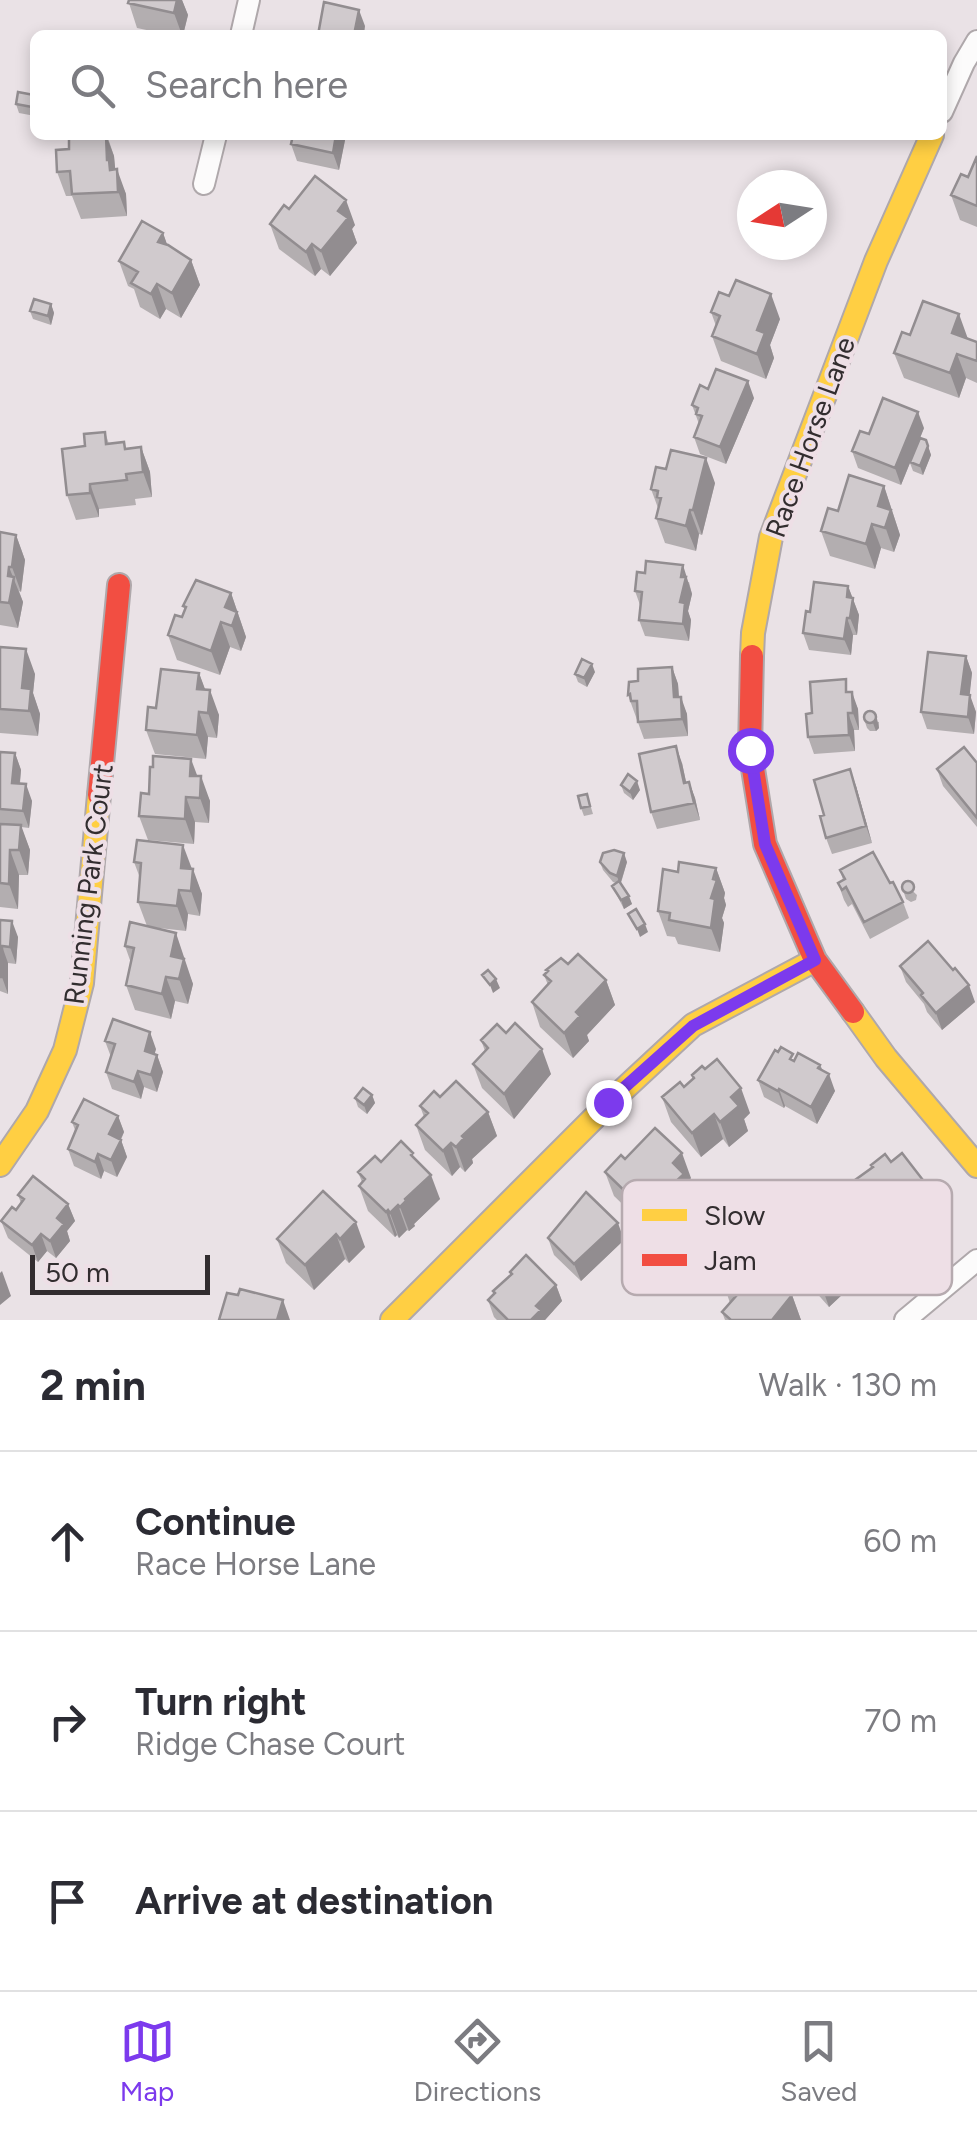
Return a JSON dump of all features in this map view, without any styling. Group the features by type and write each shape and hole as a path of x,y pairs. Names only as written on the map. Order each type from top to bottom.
{"street":[{"path":"242,30 250,0"},
{"path":"947,101 977,41"},
{"path":"204,184 215,140"},
{"name":"Race Horse Lane","path":"930,140 876,261 770,536 752,632 750,750 765,844 815,960 886,1058 977,1166"},
{"name":"Running Park Court","path":"0,1166 36,1111 65,1050 82,983 119,585"},
{"path":"392,1320 608,1102 693,1026 815,960"},
{"path":"952,1281 977,1260"},
{"path":"905,1320 935,1295"}],"building":[{"path":"177,0 174,13 128,3"},
{"path":"324,2 359,10 355,30 319,30"},
{"path":"18,92 30,94 30,107 16,104"},
{"path":"69,140 106,140 110,170 117,169 118,192 72,194 70,171 57,172 56,150 69,149"},
{"path":"292,140 335,140 333,153 291,144"},
{"path":"977,156 977,206 951,195 961,174 968,177"},
{"path":"315,176 346,200 338,211 348,218 321,251 312,244 306,252 270,224 284,205 289,209"},
{"path":"142,221 163,233 158,242 191,260 172,293 157,284 151,294 131,283 138,272 119,261"},
{"path":"736,280 771,294 757,330 765,333 757,354 712,336 720,316 711,312 719,292 729,296"},
{"path":"34,299 51,304 48,316 30,311"},
{"path":"923,301 959,314 952,333 977,342 977,361 957,354 950,373 894,353 902,332 910,335"},
{"path":"716,369 748,381 720,447 694,437 702,416 696,414 698,408 692,405 700,385 708,389"},
{"path":"883,398 918,412 895,468 852,451 860,431 869,434"},
{"path":"105,432 106,444 124,442 125,449 141,447 143,472 126,474 127,480 90,484 90,493 67,495 62,449 85,446 84,434"},
{"path":"920,438 928,446 920,466 910,462"},
{"path":"671,450 706,458 686,526 656,518 661,498 657,497 658,491 651,489 656,467 666,469"},
{"path":"849,475 884,486 878,506 891,510 885,528 872,524 866,544 821,531 828,508 838,511"},
{"path":"0,532 16,535 8,576 14,577 9,603 0,602"},
{"path":"646,561 683,565 683,624 639,620 642,592 635,591 637,572 645,573"},
{"path":"196,580 231,593 225,607 237,612 232,626 221,622 211,651 168,635 175,615 182,617"},
{"path":"814,582 848,586 847,597 853,598 844,639 803,633"},
{"path":"0,647 26,649 22,688 31,689 29,711 0,709"},
{"path":"928,652 966,656 961,694 970,695 968,717 921,712"},
{"path":"582,659 592,664 584,678 575,674"},
{"path":"672,667 674,697 681,697 682,719 638,722 637,701 631,701 628,695 629,682 638,681 638,669"},
{"path":"161,669 199,673 197,689 210,690 208,713 199,712 197,735 146,730 148,707 156,708"},
{"path":"846,679 846,692 852,692 849,735 808,737 806,714 812,713 810,682"},
{"path":"870,711 876,717 870,723 864,717"},
{"path":"676,746 684,783 689,782 694,803 651,812 639,754"},
{"path":"964,747 977,763 977,818 937,769"},
{"path":"0,752 15,753 12,783 26,784 23,811 0,809"},
{"path":"153,756 191,759 190,776 201,776 200,798 186,797 185,819 139,816 141,793 149,794"},
{"path":"850,769 866,826 826,838 814,780"},
{"path":"628,774 637,781 630,792 621,785"},
{"path":"587,794 590,806 581,808 578,796"},
{"path":"0,824 21,825 19,850 10,850 9,884 0,883"},
{"path":"137,840 183,845 181,868 193,869 191,891 179,890 177,906 138,902 141,863 134,862"},
{"path":"873,852 903,902 864,922 846,887 842,890 838,883 845,879 840,870"},
{"path":"603,853 624,853 617,876 600,862"},
{"path":"679,862 716,868 711,928 669,920 670,913 658,911 663,869 678,872"},
{"path":"619,881 629,896 621,900 612,886"},
{"path":"908,881 914,887 908,893 902,887"},
{"path":"636,909 645,924 637,929 628,914"},
{"path":"0,920 12,921 10,947 2,946 2,977 0,977"},
{"path":"130,922 176,933 171,956 184,959 179,979 166,977 162,994 126,985 134,948 125,946"},
{"path":"928,941 969,985 936,1013 900,966"},
{"path":"578,954 606,980 576,1012 580,1016 564,1033 532,1002 551,981 544,975 546,970 561,958 568,964"},
{"path":"488,970 496,979 490,985 482,975"},
{"path":"113,1019 150,1032 145,1051 157,1055 151,1075 138,1071 134,1082 106,1072 115,1044 105,1041"},
{"path":"515,1023 542,1049 504,1094 473,1064 488,1048 481,1040 497,1024 506,1033"},
{"path":"781,1047 793,1054 790,1059 794,1061 798,1053 829,1074 811,1107 758,1080 775,1050 778,1052"},
{"path":"717,1059 741,1088 731,1097 739,1106 720,1122 714,1114 692,1133 662,1097 680,1082 684,1087 702,1066 705,1069"},
{"path":"456,1081 488,1112 456,1147 451,1143 443,1151 416,1125 428,1113 420,1106 434,1091 440,1097"},
{"path":"363,1088 372,1095 364,1105 355,1098"},
{"path":"84,1099 118,1116 109,1134 121,1140 111,1160 98,1154 95,1162 68,1149 78,1125 72,1122"},
{"path":"655,1128 682,1153 673,1163 684,1174 677,1180 622,1180 622,1188 605,1172 621,1155 625,1159"},
{"path":"401,1141 431,1175 390,1213 359,1186 365,1179 358,1172 375,1156 381,1162"},
{"path":"902,1153 923,1180 855,1180 885,1154 891,1162"},
{"path":"33,1176 68,1204 57,1218 64,1224 50,1241 41,1234 32,1245 1,1221 24,1199 18,1195"},
{"path":"323,1191 356,1222 340,1239 336,1234 305,1265 277,1239"},
{"path":"586,1192 618,1223 574,1264 548,1238"},
{"path":"526,1255 556,1285 536,1306 541,1310 531,1320 508,1320 488,1300"},
{"path":"240,1289 283,1300 277,1320 219,1320 227,1293 238,1295"},
{"path":"792,1295 772,1320 731,1320 722,1312 736,1296"}],"traffic: slow":[{"path":"752,656 771,537 876,261 930,140"},
{"path":"0,1165 37,1111 65,1050 82,983 99,795"},
{"path":"392,1320 609,1103 693,1025 815,960"},
{"path":"853,1012 886,1058 977,1166"}],"traffic: jam":[{"path":"99,795 119,585"},
{"path":"752,656 750,750 765,844 815,960 853,1012"}],"route":[{"path":"608,1102 693,1026 815,960 765,844 750,750"}]}
